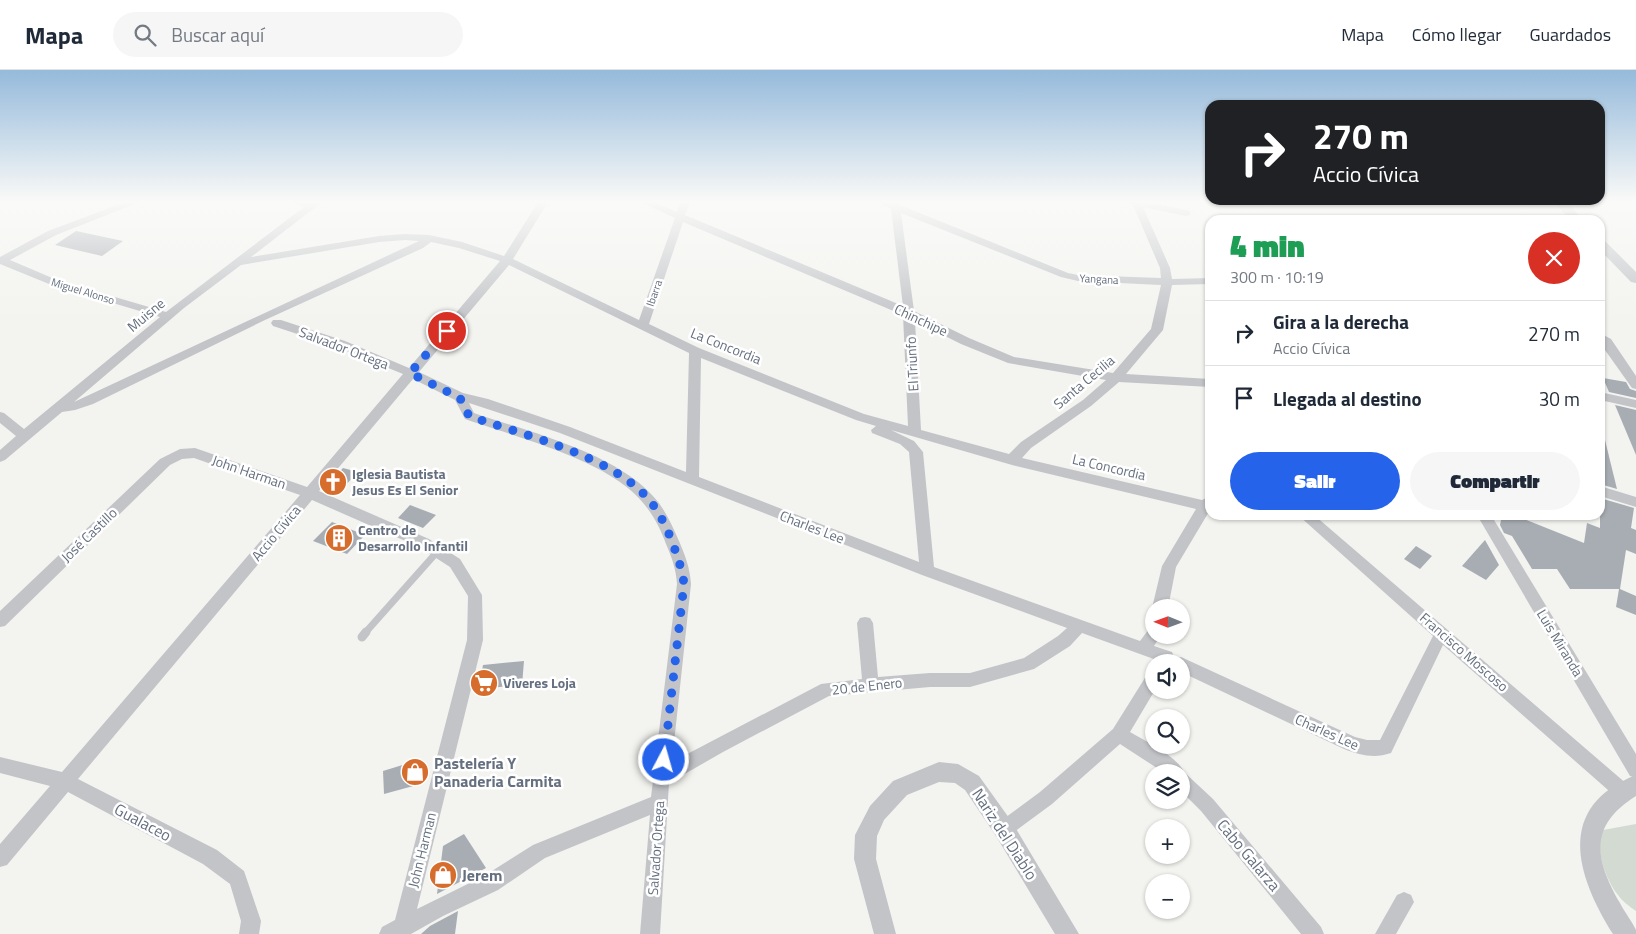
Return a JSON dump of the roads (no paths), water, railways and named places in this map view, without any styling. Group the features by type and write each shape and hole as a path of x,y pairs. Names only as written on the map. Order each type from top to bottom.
{"street":[{"path":"1,260 34,242"},
{"name":"Muisne","path":"0,457 168,316 265,242"},
{"name":"La Concordia","path":"240,262 359,242"},
{"path":"59,408 75,406 89,401 424,242"},
{"name":"La Concordia","path":"449,242 507,260 695,351 860,417 1012,460 1205,502"},
{"name":"Accio Cívica","path":"0,858 507,260 518,242"},
{"name":"Ibarra","path":"642,326 671,242"},
{"name":"Chinchipe","path":"739,242 909,313 965,341 1012,360 1116,378 1205,383"},
{"name":"El Triunfo","path":"900,242 909,313 915,433"},
{"name":"Yangana","path":"986,242 1065,275 1078,278 1166,282 1205,281"},
{"name":"Santa Cecilia","path":"1012,460 1026,446 1087,403 1116,378 1157,330 1166,282 1165,268 1153,242"},
{"path":"1605,247 1636,278"},
{"name":"Miguel Alonso","path":"1,260 53,282 168,316"},
{"name":"Salvador Ortega","path":"277,323 341,344 410,373 460,398 469,416 596,461 620,476 649,500 666,526 682,568 684,584 661,779 650,934"},
{"path":"1605,341 1636,385"},
{"path":"692,481 695,351"},
{"path":"1605,397 1636,404"},
{"name":"Charles Lee","path":"460,398 484,402 564,430 926,571 1081,625 1155,654"},
{"path":"0,416 25,437"},
{"path":"860,417 865,423 877,430 914,446 926,571"},
{"name":"John Harman","path":"180,454 195,453 310,493 424,543 455,563 475,595 475,640 397,932"},
{"name":"José Castillo","path":"0,621 165,462 180,454"},
{"path":"1605,493 1636,502"},
{"path":"1162,599 1169,566 1205,508"},
{"name":"Francisco Moscoso","path":"1311,520 1442,633 1629,788"},
{"name":"Luis Miranda","path":"1487,520 1636,770"},
{"path":"865,623 871,685"},
{"name":"20 de Enero","path":"661,779 702,754 827,690 930,680 970,680 1028,664 1064,641 1081,625"},
{"name":"Charles Lee","path":"1190,668 1350,743 1364,749 1378,749 1385,748 1442,633"},
{"path":"1143,648 1146,644"},
{"path":"1004,829 1046,798 1119,734 1145,692"},
{"path":"1119,734 1166,764"},
{"name":"Gualaceo","path":"0,764 65,781 216,861 237,878 250,928"},
{"name":"Nariz del Diablo","path":"885,934 865,859 866,835 877,813 900,788 939,772 958,774 972,783 1004,829 1068,934"},
{"name":"Cabo Galarza","path":"1190,788 1207,805 1314,934"},
{"path":"1626,934 1596,884 1590,858 1591,830 1600,809 1629,788"},
{"path":"397,932 436,909 491,883 539,851 659,802"},
{"path":"1385,934 1404,902"}],"lane":[{"path":"362,637 437,552"}],"place":[{"name":"Iglesia Bautista Jesus Es El Senior","path":"333,482"},
{"name":"Centro de Desarrollo Infantil","path":"339,538"},
{"name":"Viveres Loja","path":"484,683"},
{"name":"Pastelería Y Panaderia Carmita","path":"415,772"},
{"name":"Jerem","path":"443,875"}]}
